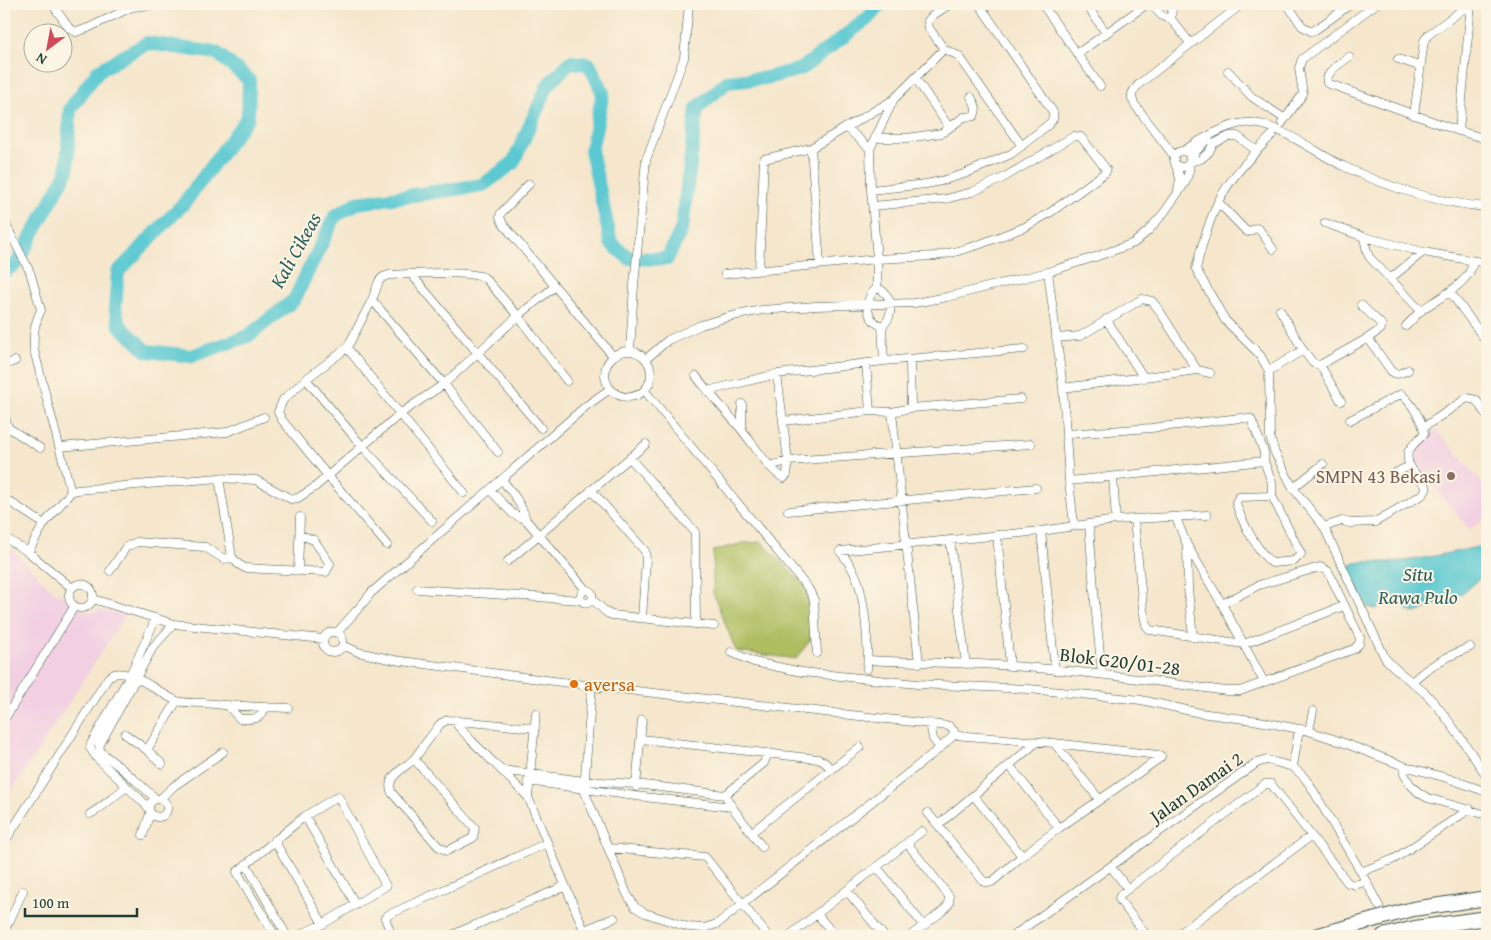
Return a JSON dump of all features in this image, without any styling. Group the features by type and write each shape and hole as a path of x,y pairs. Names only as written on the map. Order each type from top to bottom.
{"highway":[{"path":"1315,936 1413,909 1487,898"},
{"path":"1383,936 1415,928 1487,918"}],"street":[{"path":"52,4 69,28 74,32 79,32 132,7 160,4"},
{"path":"630,351 646,160 684,58 688,4"},
{"path":"950,4 932,16 928,22 929,28 944,50 959,56 1022,146"},
{"path":"871,190 926,184 951,179 1001,158 1022,146 1049,124 1054,116 979,4"},
{"path":"1042,4 1100,86"},
{"path":"1086,4 1106,33"},
{"path":"1077,54 1147,4"},
{"path":"1151,4 1162,16 1171,19 1190,43"},
{"path":"1168,4 1172,9 1171,19"},
{"path":"1177,195 1180,178 1174,156 1136,105 1132,96 1134,90 1190,43 1242,4"},
{"path":"1287,4 1302,26 1311,31 1315,30 1341,7 1351,4"},
{"path":"1228,71 1252,97 1284,121 1303,94 1298,68 1302,59 1376,4"},
{"path":"1421,4 1443,4"},
{"path":"1414,115 1419,66 1424,42 1428,35 1471,4"},
{"path":"1459,131 1471,4"},
{"path":"760,270 764,159 811,148 893,100 944,50"},
{"path":"1349,57 1329,74 1326,79 1327,83 1459,131 1487,139"},
{"path":"1398,59 1419,66"},
{"path":"916,79 949,128"},
{"path":"875,138 907,138 942,132 964,117 974,116 976,106 971,97"},
{"path":"882,326 872,321 869,316 868,305 870,295 877,288 870,148 893,100"},
{"path":"1174,156 1178,152 1212,135 1244,123 1267,125 1346,167 1404,190 1439,200 1487,207"},
{"path":"846,127 870,148"},
{"path":"1176,166 1184,167 1212,135"},
{"path":"1272,135 1235,175 1218,202 1202,243 1196,269 1225,320 1260,355 1269,371 1270,437 1275,453 1294,488 1324,527 1384,658 1393,668 1412,681 1430,698 1487,776"},
{"path":"726,274 820,264 935,256 978,245 1025,227 1051,212 1106,172 1106,170 1081,137 1074,136 1003,178 972,192 946,199 873,206"},
{"path":"1190,160 1201,159 1214,144 1229,136 1238,136 1257,151"},
{"path":"811,148 820,264"},
{"path":"646,359 668,340 701,325 728,317 762,310 816,306 890,305 948,298 1048,272 1134,243 1163,214 1186,180 1190,160 1188,153 1183,151"},
{"path":"529,184 501,213 500,217 503,224 613,356"},
{"path":"1218,202 1246,231 1258,228 1273,249"},
{"path":"4,221 30,272 41,310 33,335 34,350 71,492"},
{"path":"1325,223 1364,237 1423,252 1487,263"},
{"path":"1364,237 1368,255 1421,311"},
{"path":"1391,278 1423,252"},
{"path":"1406,326 1421,311 1450,292 1468,275 1472,269 1473,261"},
{"path":"1048,272 1063,388 1074,525"},
{"path":"411,274 541,428"},
{"path":"387,545 282,420 278,412 283,400 306,379 347,348 372,300 379,281 383,277 411,274 480,275 485,278 518,316 567,381"},
{"path":"28,552 44,524 71,492 77,490 219,478 256,480 291,499 298,498 315,487 400,414 444,384 518,316 554,287"},
{"path":"877,288 885,291 889,297 890,305 888,320 882,326 884,361"},
{"path":"1450,292 1487,342"},
{"path":"1056,338 1080,336 1142,299 1152,301 1197,370"},
{"path":"372,300 444,384 498,452"},
{"path":"1320,365 1381,329 1382,327 1360,305"},
{"path":"1280,310 1303,350 1313,363 1320,365 1341,401"},
{"path":"1106,319 1144,378"},
{"path":"1368,338 1393,373 1399,374 1408,370"},
{"path":"347,348 464,493"},
{"path":"707,391 777,374 884,361 1024,349"},
{"path":"1269,371 1303,350"},
{"path":"630,351 638,353 646,359 651,371 649,385 639,395 624,397 617,395 610,389 604,376 608,362 613,356 621,352 630,351"},
{"path":"910,360 911,408"},
{"path":"4,365 15,361"},
{"path":"866,364 870,411"},
{"path":"1063,388 1197,370 1210,373"},
{"path":"696,376 742,430 769,466 782,478 785,478 787,476 788,461 777,374"},
{"path":"306,379 362,446 432,522"},
{"path":"337,633 372,593 586,406 610,389"},
{"path":"645,390 808,588 814,600 817,653"},
{"path":"1324,527 1342,521 1350,523 1375,522 1422,496 1426,490 1426,486 1411,468 1407,458 1409,450 1424,434 1424,427 1408,399 1401,394 1350,420"},
{"path":"1424,427 1467,398 1476,400 1485,413"},
{"path":"783,421 870,411 892,412 911,408 1021,399"},
{"path":"742,404 742,430"},
{"path":"892,412 919,663"},
{"path":"4,414 6,426 40,448"},
{"path":"60,447 226,432 264,417"},
{"path":"1067,434 1152,428 1241,418 1251,419 1264,452 1264,462 1272,483 1272,496 1301,554 1294,561 1272,563 1266,560 1238,511 1236,502 1239,497 1272,496"},
{"path":"508,561 646,444"},
{"path":"769,466 788,461 1030,444"},
{"path":"630,458 695,532 696,624"},
{"path":"1070,481 1264,462"},
{"path":"1294,488 1323,464"},
{"path":"1397,472 1405,468 1411,468"},
{"path":"219,478 232,557 238,564 245,568 326,572 330,564 314,540 300,535"},
{"path":"1113,478 1116,520"},
{"path":"502,480 524,510 526,520"},
{"path":"788,511 1036,488"},
{"path":"490,490 513,514 526,520 586,590 592,593 593,600 610,614 714,626"},
{"path":"591,490 645,551 642,618"},
{"path":"504,505 515,496"},
{"path":"4,498 44,524"},
{"path":"867,669 868,660 863,606 858,581 849,563 840,551 1041,531 1116,520 1207,515"},
{"path":"298,571 300,516"},
{"path":"1176,518 1187,545 1222,604 1264,682"},
{"path":"1134,520 1143,609 1147,628 1150,630 1244,644 1344,606 1328,571 1320,567 1259,585 1222,604"},
{"path":"1089,524 1102,674"},
{"path":"1041,531 1055,670"},
{"path":"997,535 1010,665"},
{"path":"4,537 28,552 72,588"},
{"path":"950,540 966,664"},
{"path":"110,572 126,547 137,542 205,546 224,559 232,557"},
{"path":"1187,545 1188,589 1193,637"},
{"path":"80,584 92,590 93,598 91,604 86,608 80,609 71,605 68,594 72,588 80,584"},
{"path":"417,589 581,600 588,603 593,600"},
{"path":"581,600 581,594 586,590"},
{"path":"93,598 174,624 324,639"},
{"name":"Blok G20/01-28","path":"868,660 1010,665 1102,674 1226,691 1245,690 1354,649 1359,644 1360,638 1344,606"},
{"path":"4,720 74,607"},
{"path":"156,618 133,677 99,743 99,748 101,752 166,804 165,814 158,817 96,757 90,748 91,744 133,677 153,647 174,624"},
{"path":"332,632 337,633 342,638 343,645 338,651 330,651 325,646 324,639 332,632"},
{"path":"343,645 358,652 394,660 592,686 930,723 949,726 954,731 954,735"},
{"path":"1412,681 1433,665 1470,647"},
{"path":"731,652 754,662 802,672 917,684 1028,690 1141,700 1200,713 1259,720 1309,731 1404,766 1487,792"},
{"path":"4,843 108,678 114,673 133,677 177,701 288,708"},
{"path":"592,686 584,790 627,894 635,907 645,913 688,927 704,928 717,924 954,735 1054,743 1161,756 1059,828 992,882 984,882 928,813"},
{"path":"147,750 177,701"},
{"path":"227,705 240,719 256,719 266,707"},
{"path":"1309,731 1312,711"},
{"path":"528,797 536,713"},
{"path":"414,760 475,828 473,838 447,851 438,846 392,793 390,788 392,778 414,760 440,724 447,720 534,728"},
{"path":"455,720 472,741 528,797 584,930"},
{"path":"635,796 642,720"},
{"path":"930,723 933,739 940,748"},
{"path":"1301,729 1298,735 1293,767 1310,785 1367,881 1379,906"},
{"path":"125,734 162,764"},
{"path":"641,738 818,759 832,769"},
{"path":"938,825 1037,742"},
{"path":"1054,743 1100,800"},
{"path":"752,832 860,747"},
{"path":"143,835 150,802 158,799 223,752"},
{"path":"529,777 636,784 725,795 764,763 768,753"},
{"name":"Jalan Damai 2","path":"1013,936 1258,763 1267,760 1293,767"},
{"path":"1010,766 1059,828"},
{"path":"1404,766 1404,774 1419,793 1428,798 1487,815"},
{"path":"502,770 584,790 732,806"},
{"path":"1147,936 1120,898 1121,894 1265,784 1271,784 1348,883 1355,886 1367,881"},
{"path":"90,814 98,810 114,794 127,787"},
{"path":"725,795 762,847"},
{"path":"275,936 236,872 305,816 338,796 386,886 323,924 297,936"},
{"path":"974,796 1022,856"},
{"path":"1361,872 1394,859 1470,809"},
{"path":"305,816 356,905"},
{"path":"789,936 922,831"},
{"path":"1176,936 1311,836"},
{"path":"274,840 323,924"},
{"path":"392,936 385,918 388,915 547,843"},
{"path":"907,843 950,896 949,904 944,910 910,936"},
{"path":"609,848 703,856 768,936"},
{"path":"246,864 287,936"},
{"path":"877,866 924,926"},
{"path":"1111,867 1128,889"},
{"path":"450,936 565,886"},
{"path":"847,890 884,936"},
{"path":"4,930 23,891"},
{"path":"817,914 835,936"},
{"path":"570,936 614,918"}],"shaded area":[{"name":"SMPN 43 Bekasi","path":"1436,429 1487,489 1487,517 1469,530 1416,464 1416,449"},
{"path":"4,544 20,557 52,590 90,613 101,610 126,614 4,803"}],"green space":[{"path":"762,542 808,588 814,635 796,659 736,651 713,593 713,551 743,543"}],"water":[{"name":"Situ Rawa Pulo","path":"1487,545 1487,575 1481,577 1465,592 1416,613 1394,601 1386,602 1376,609 1368,607 1350,577 1348,570 1350,566 1358,563 1416,559"}],"waterway":[{"name":"Kali Cikeas","path":"4,272 17,263 67,172 70,109 98,71 147,43 217,53 249,80 248,117 185,202 118,272 115,307 120,326 147,351 191,356 248,336 294,300 335,216 357,203 483,185 513,163 548,85 570,62 589,64 603,93 591,150 611,243 629,258 667,259 682,228 697,108 727,82 766,78 801,69 867,19 881,4"}],"tunnel":[{"path":"1379,906 1395,934"}],"place":[{"name":"SMPN 43 Bekasi","path":"1451,476"},
{"name":"aversa","path":"574,684"}]}
